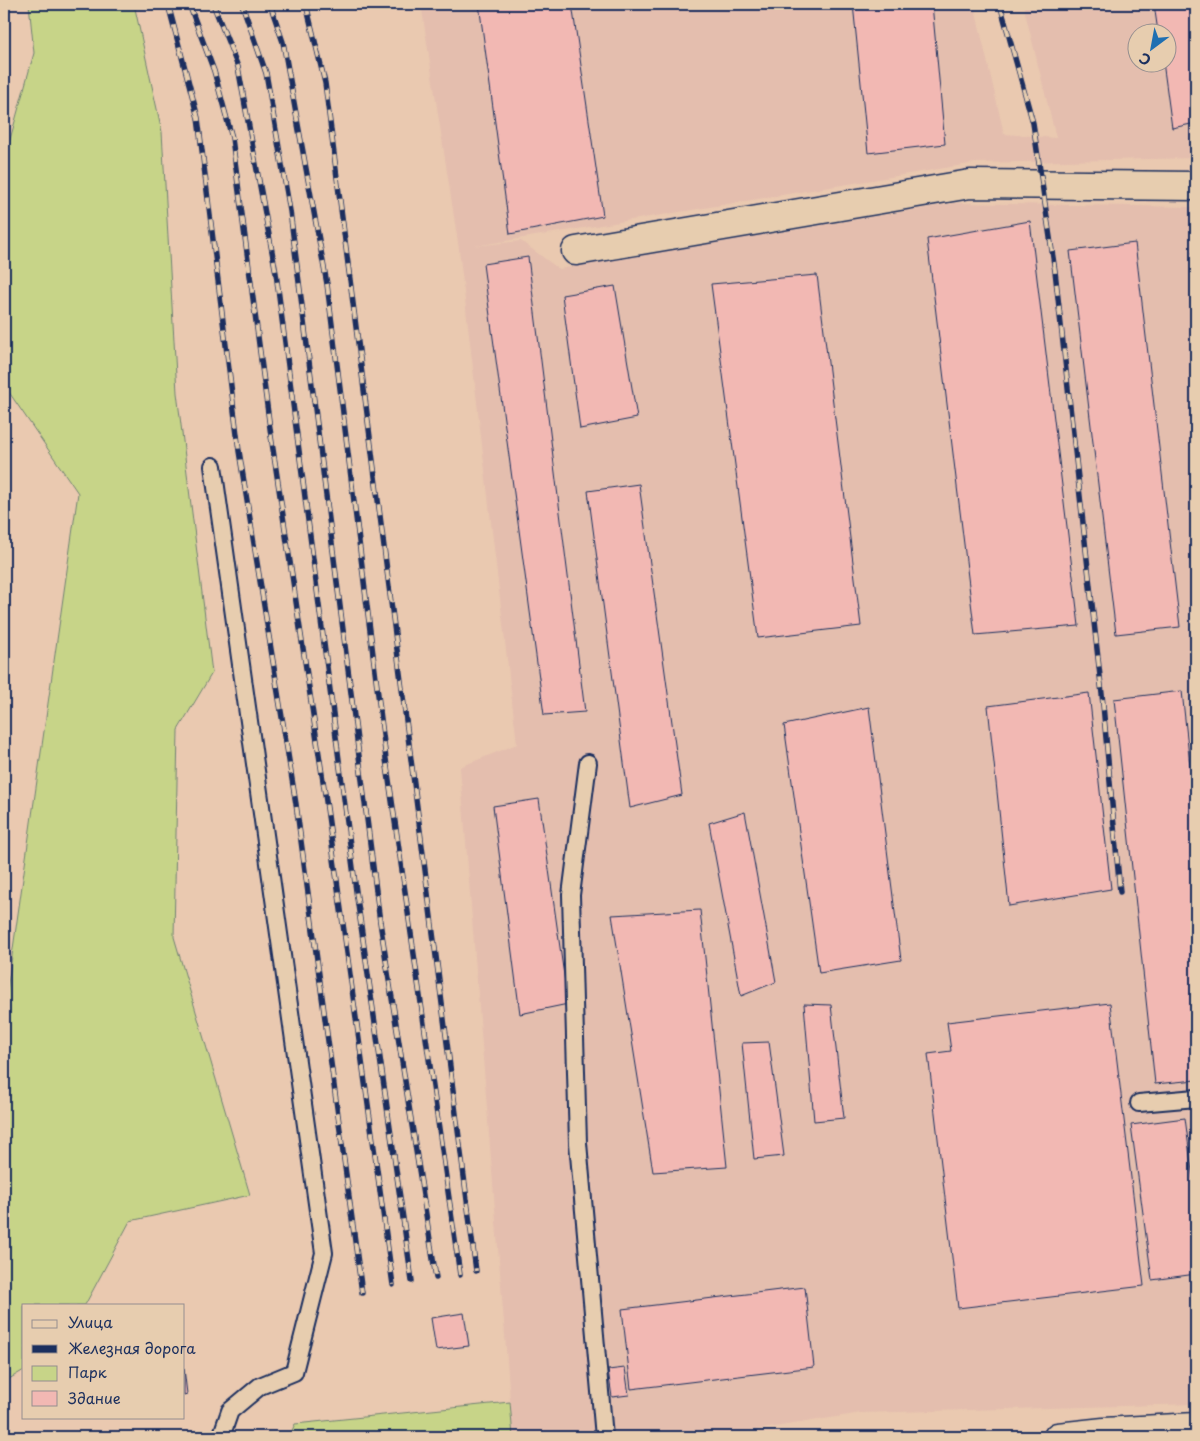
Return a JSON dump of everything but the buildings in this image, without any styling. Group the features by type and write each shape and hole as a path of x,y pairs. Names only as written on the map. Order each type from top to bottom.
{"street":[{"path":"576,251 970,184 1196,186"},
{"path":"1058,1437 1104,1432 1196,1427"}],"lane":[{"path":"213,466 324,1252 294,1372 260,1386 230,1412 222,1437"},
{"path":"588,763 571,895 578,1143 604,1437"},
{"path":"1139,1103 1196,1098"}],"shaded area":[{"path":"421,4 974,4 1004,134 1056,138 1023,4 1196,4 1196,158 975,163 475,246 521,241 559,269 955,203 1196,207 1196,1404 861,1413 712,1437 513,1437 460,767 517,744 459,249"}],"green space":[{"path":"29,4 134,4 162,132 177,393 212,673 178,730 174,937 250,1195 130,1221 86,1304 22,1304 22,1371 4,1382 4,1012 78,493 4,385 4,161 34,53"},
{"path":"510,1402 513,1437 289,1437 295,1424"}],"railway":[{"path":"168,4 198,118 239,451 296,804 362,1293"},
{"path":"189,4 214,71 232,138 271,436 325,794 393,1285"},
{"path":"213,4 238,67 276,273 356,891 412,1281"},
{"path":"242,4 266,73 290,211 380,922 436,1278"},
{"path":"270,4 283,42 327,284 386,759 460,1275"},
{"path":"306,4 325,83 476,1271"},
{"path":"1000,4 1033,123 1055,271 1102,694 1120,892"}]}
